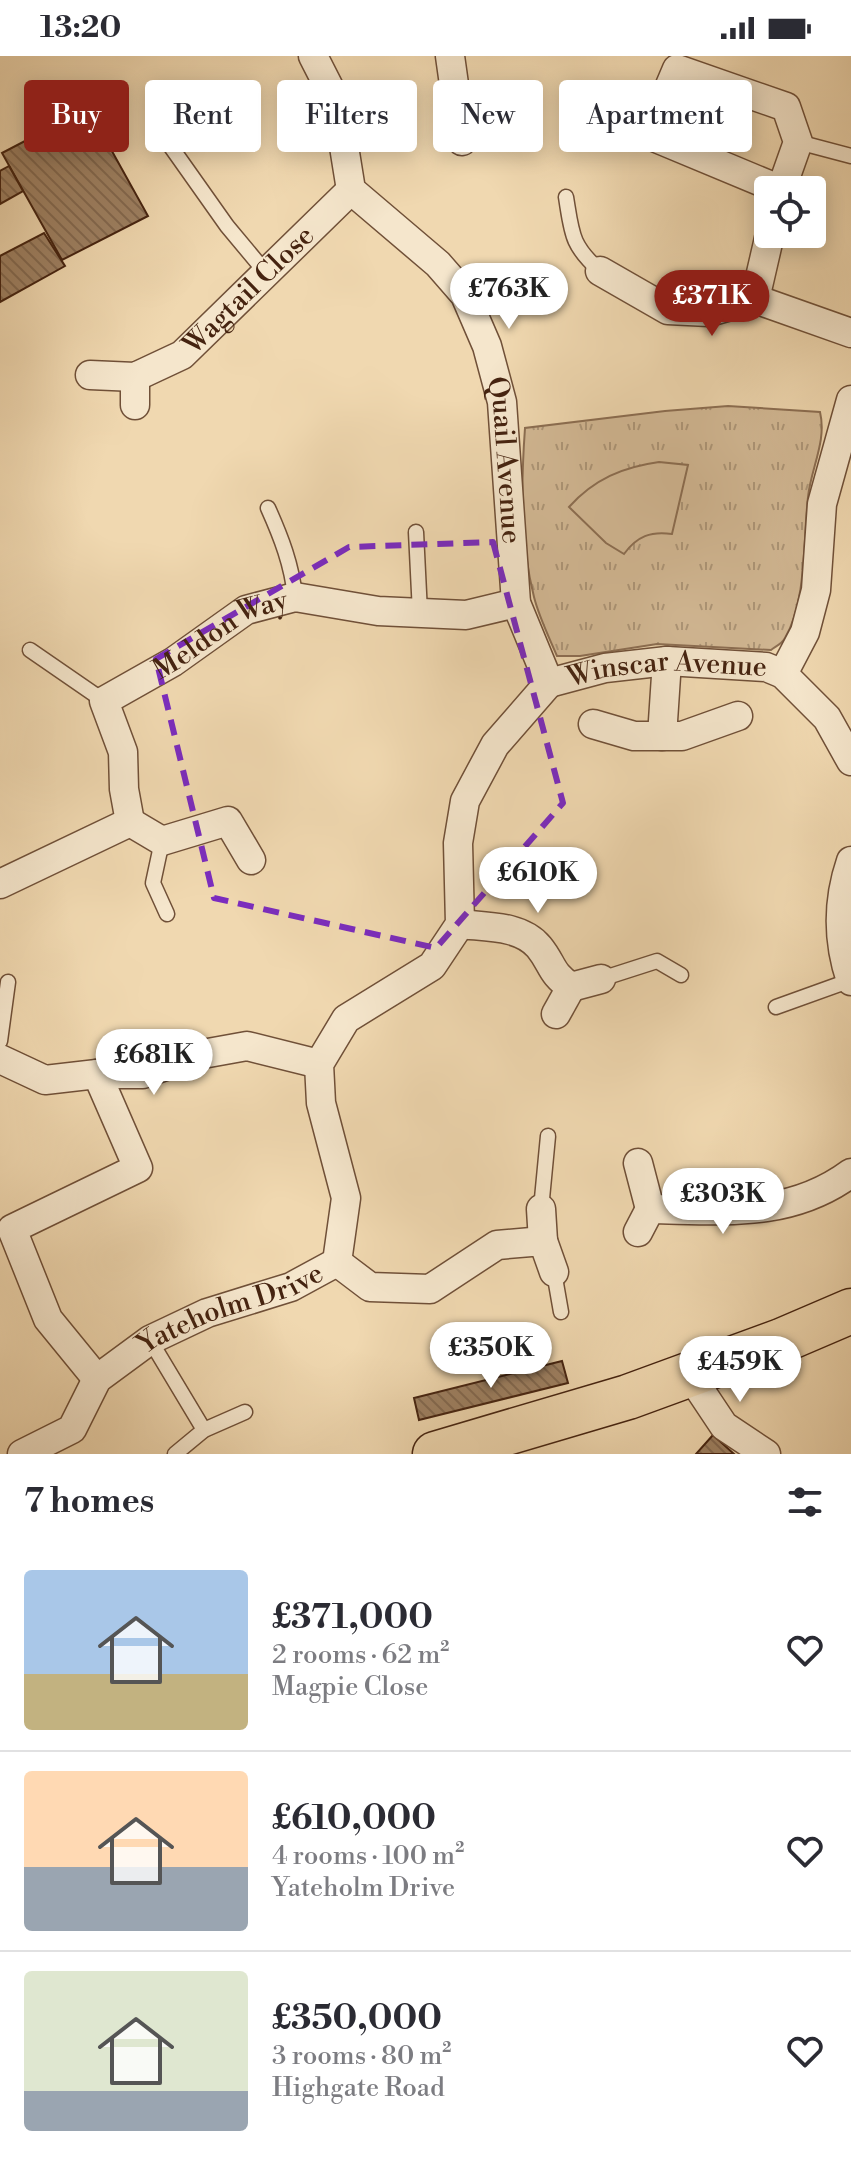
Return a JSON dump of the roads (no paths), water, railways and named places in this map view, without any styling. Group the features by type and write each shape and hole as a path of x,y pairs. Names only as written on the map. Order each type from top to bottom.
{"main road":[{"path":"435,1454 498,1445 781,1341 851,1311"}],"street":[{"path":"313,56 337,103 351,190"},
{"path":"450,56 453,80"},
{"path":"754,179 649,135 677,69 786,107 798,142 786,176"},
{"name":"Wagtail Close","path":"90,375 135,377 182,355 351,190"},
{"name":"Quail Avenue","path":"351,190 438,264 465,295 487,346 502,402 516,603 549,683"},
{"path":"755,299 767,248"},
{"path":"600,271 668,310 709,312 755,299 851,333"},
{"path":"135,377 135,405"},
{"name":"Winscar Avenue","path":"783,674 805,632 816,590 822,504 851,400"},
{"name":"Meldon Way","path":"104,701 173,662 246,610 295,597 378,611 466,615 516,603"},
{"path":"662,736 667,661"},
{"name":"Winscar Avenue","path":"549,683 605,668 667,661 766,667 783,674 827,718 851,761"},
{"path":"0,1059 45,1080 97,1074 143,1074 197,1055 247,1046 319,1064 346,1019 432,966 460,924 458,843 465,801 495,745 549,683"},
{"path":"104,701 123,752 124,789 130,822 162,841 233,810 251,860"},
{"path":"593,724 634,736 682,736 738,716"},
{"path":"0,884 130,822"},
{"path":"851,861 839,913 842,954 851,980"},
{"path":"460,924 512,930 538,945 556,977 571,987"},
{"path":"556,1014 571,987 601,979"},
{"name":"Yateholm Drive","path":"22,1454 72,1429 97,1379 150,1340 207,1313 291,1287 337,1262 346,1198 321,1103 319,1064"},
{"path":"97,1074 138,1168 12,1229 48,1319 97,1379"},
{"path":"638,1163 644,1220 755,1211 792,1204 832,1188 851,1173"},
{"path":"541,1209 543,1241 554,1272"},
{"path":"337,1262 370,1287 430,1289 497,1245 543,1241"},
{"path":"690,1375 724,1426 766,1454"}],"lane":[{"path":"798,142 851,156"},
{"path":"175,152 227,226 267,274"},
{"path":"566,197 573,240 582,255 600,271"},
{"path":"268,508 293,576 295,597"},
{"path":"416,532 420,613"},
{"path":"30,650 104,701"},
{"path":"162,841 153,883 167,914"},
{"path":"601,979 657,961 681,975"},
{"path":"776,1007 851,980"},
{"path":"0,1041 8,982"},
{"path":"541,1209 548,1136"},
{"path":"554,1272 561,1312"},
{"path":"150,1340 204,1430"},
{"path":"175,1454 204,1430 245,1412"}]}
